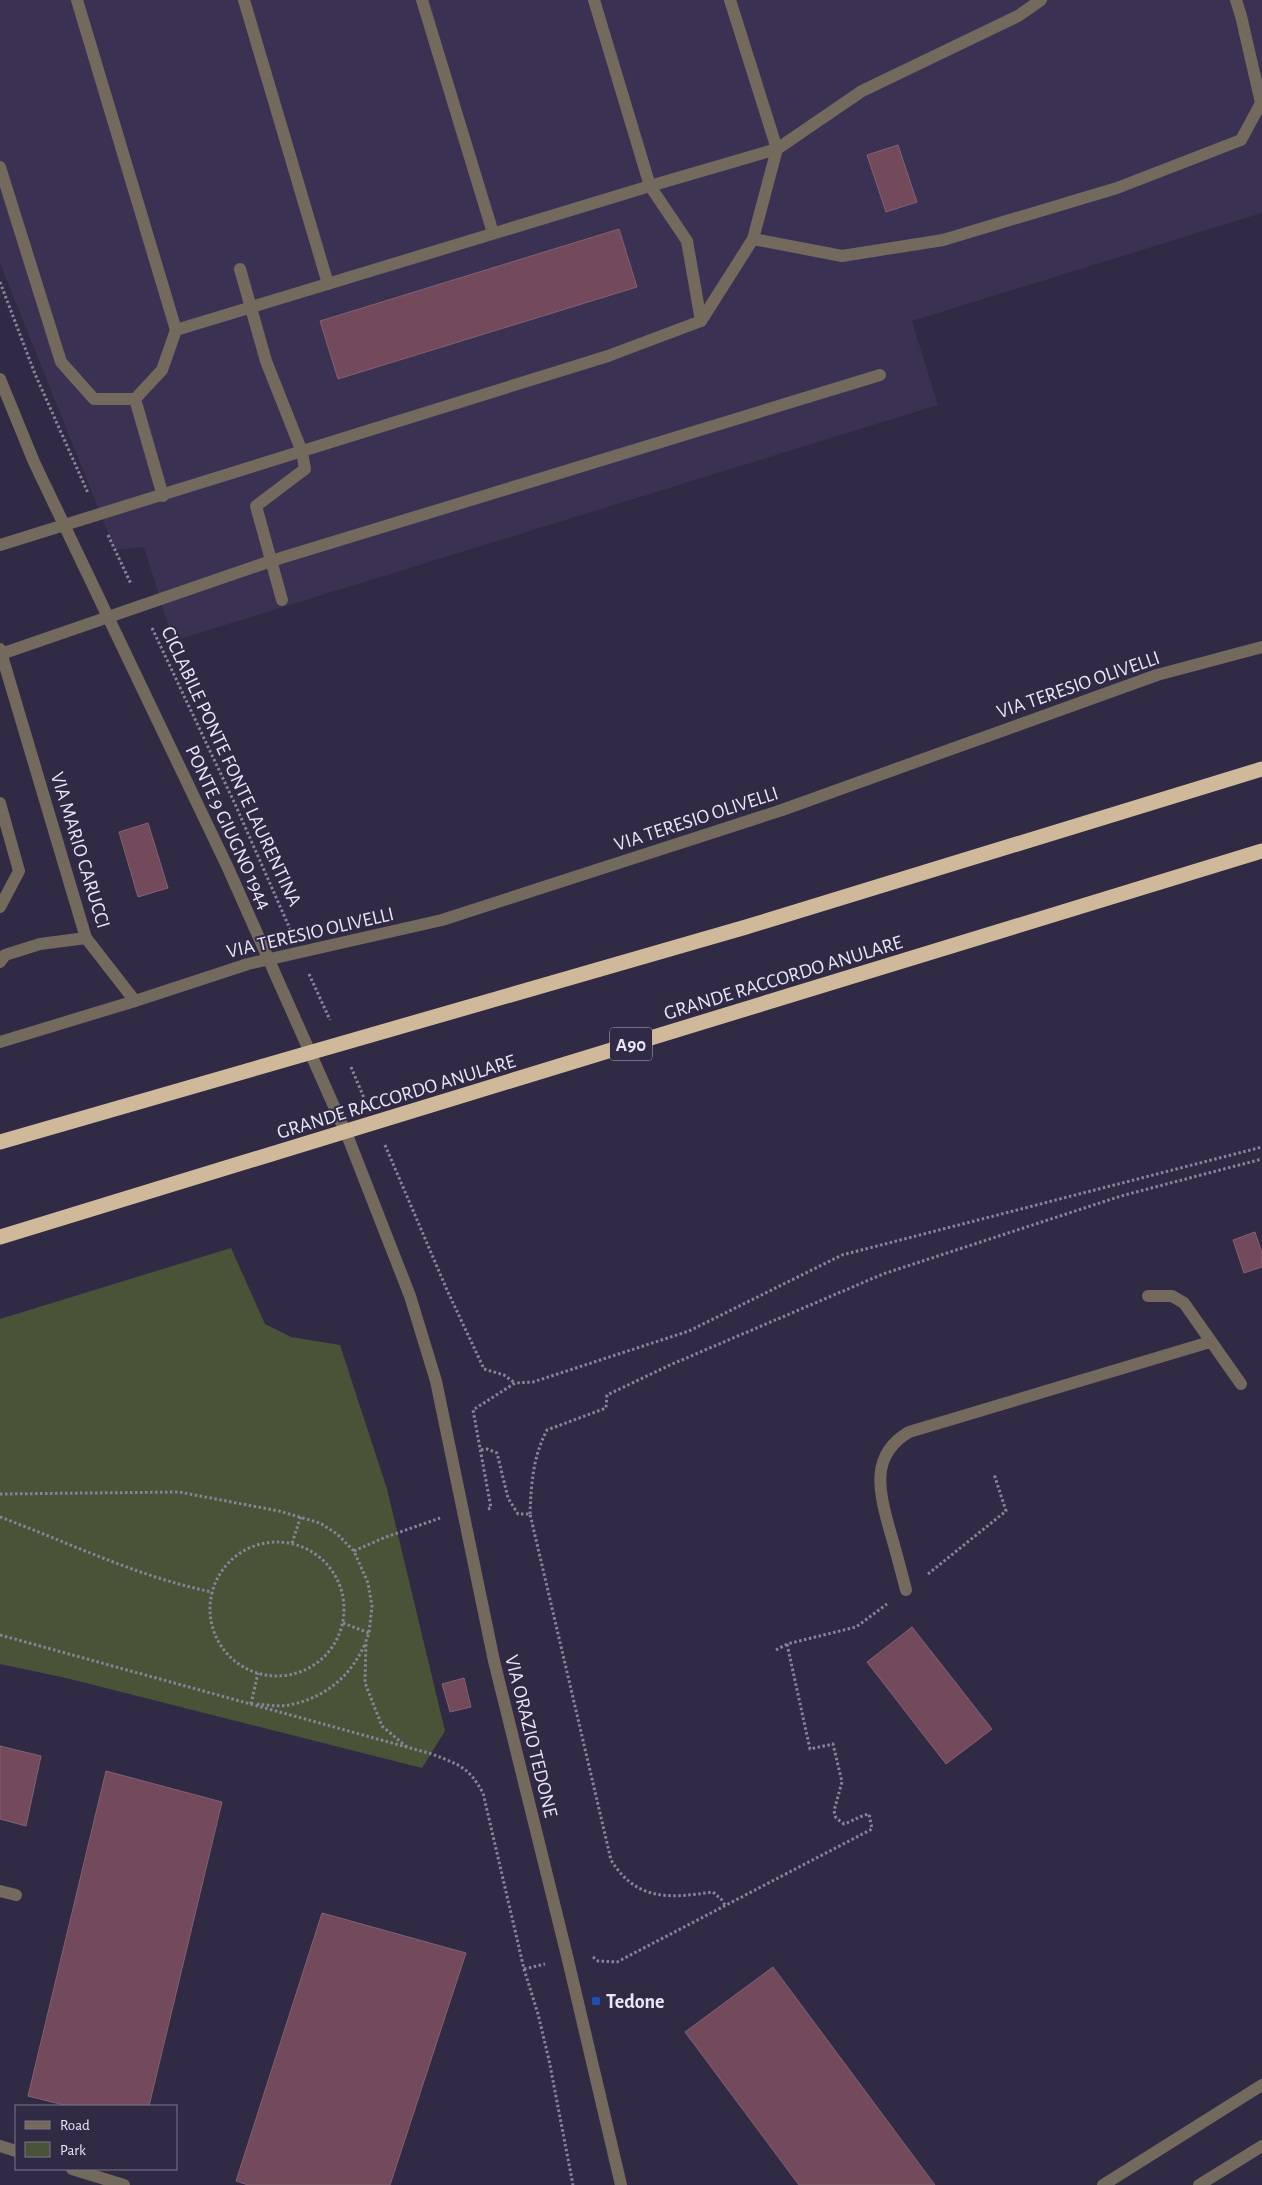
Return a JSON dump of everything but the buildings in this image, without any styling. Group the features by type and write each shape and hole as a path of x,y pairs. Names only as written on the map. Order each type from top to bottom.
{"highway":[{"path":"0,1142 755,924 1262,769"},
{"name":"GRANDE RACCORDO ANULARE","path":"0,1237 1262,851"}],"street":[{"path":"0,167 61,362 94,399 135,399 162,370 176,330 77,0"},
{"path":"244,0 328,284"},
{"path":"422,0 493,233"},
{"path":"594,0 650,186 687,241 701,321"},
{"path":"0,545 163,496 608,356 701,321 753,240 777,149 730,0"},
{"path":"176,330 777,149 862,91 1018,16 1041,0"},
{"path":"753,240 842,256 943,240 1117,188 1241,140 1261,102 1236,0"},
{"path":"240,269 275,387 302,452 306,469 256,506 282,600"},
{"path":"1,651 271,561 880,375"},
{"name":"PONTE 9 GIUGNO 1944","path":"0,379 34,462 228,868 349,1140 410,1296"},
{"path":"135,399 163,496"},
{"name":"VIA TERESIO OLIVELLI","path":"136,1001 248,964 442,920 782,810 1157,675 1262,648"},
{"name":"VIA MARIO CARUCCI","path":"1,651 86,938 136,1001"},
{"path":"0,803 19,871 6,886 0,907"},
{"path":"0,962 5,954 40,944 86,938"},
{"path":"0,1042 136,1001"},
{"name":"VIA ORAZIO TEDONE","path":"410,1296 436,1381 494,1661 621,2185"},
{"path":"1148,1296 1172,1296 1184,1303 1241,1384"},
{"path":"906,1590 879,1488 884,1459 888,1451 901,1437 909,1432 1210,1342"},
{"path":"0,1891 16,1895"},
{"path":"1103,2185 1262,2084"},
{"path":"0,2146 15,2151"},
{"path":"1200,2185 1262,2146"},
{"path":"75,2170 124,2185"}],"path":[{"path":"0,282 35,374 88,494"},
{"path":"105,529 134,591"},
{"name":"CICLABILE PONTE FONTE LAURENTINA","path":"151,626 291,932"},
{"path":"307,968 331,1023"},
{"path":"347,1059 367,1105"},
{"path":"384,1142 447,1290 484,1369 504,1375 516,1382 532,1382 689,1331 842,1255 1262,1147"},
{"path":"726,1906 713,1892 676,1898 653,1895 633,1884 618,1871 611,1860 530,1514 531,1481 539,1445 547,1430 606,1408 607,1395 670,1365 883,1274 1121,1196 1262,1159"},
{"path":"484,1510 491,1508 473,1410 516,1382"},
{"path":"480,1450 487,1449 497,1453 508,1498 518,1514 530,1514"},
{"path":"922,1579 1006,1511 994,1474"},
{"path":"0,1494 179,1492 301,1516 328,1529 354,1551 368,1583 372,1606 369,1633 357,1662 347,1675 318,1696 287,1706 250,1704"},
{"path":"292,1543 301,1516"},
{"path":"0,1517 144,1573 180,1585 212,1592"},
{"path":"354,1551 386,1537 442,1518"},
{"path":"269,1541 292,1543 313,1551 330,1566 341,1585 345,1607 342,1630 331,1649 315,1665 295,1674 273,1676 251,1672 232,1660 218,1644 210,1622 209,1600 212,1592 216,1579 229,1560 247,1548 269,1541"},
{"path":"776,1650 787,1644 856,1627 894,1599"},
{"path":"343,1623 369,1633"},
{"path":"0,1635 410,1750 432,1754 462,1766 475,1779 483,1793 524,1970 538,2014 549,2060 572,2185"},
{"path":"366,1641 364,1683 382,1726 410,1750"},
{"path":"590,1956 598,1961 617,1962 872,1829 869,1814 844,1824 836,1818 834,1811 842,1782 833,1744 810,1749 787,1644"},
{"path":"250,1704 258,1673"},
{"path":"524,1970 548,1964"}],"shaded area":[{"path":"0,0 1262,0 1262,213 912,321 938,405 173,641 144,547 115,550 0,263"}],"green space":[{"path":"231,1248 265,1324 291,1337 340,1345 387,1489 445,1731 422,1768 66,1678 0,1664 0,1319"}],"place":[{"name":"Tedone","path":"596,2001"}]}
